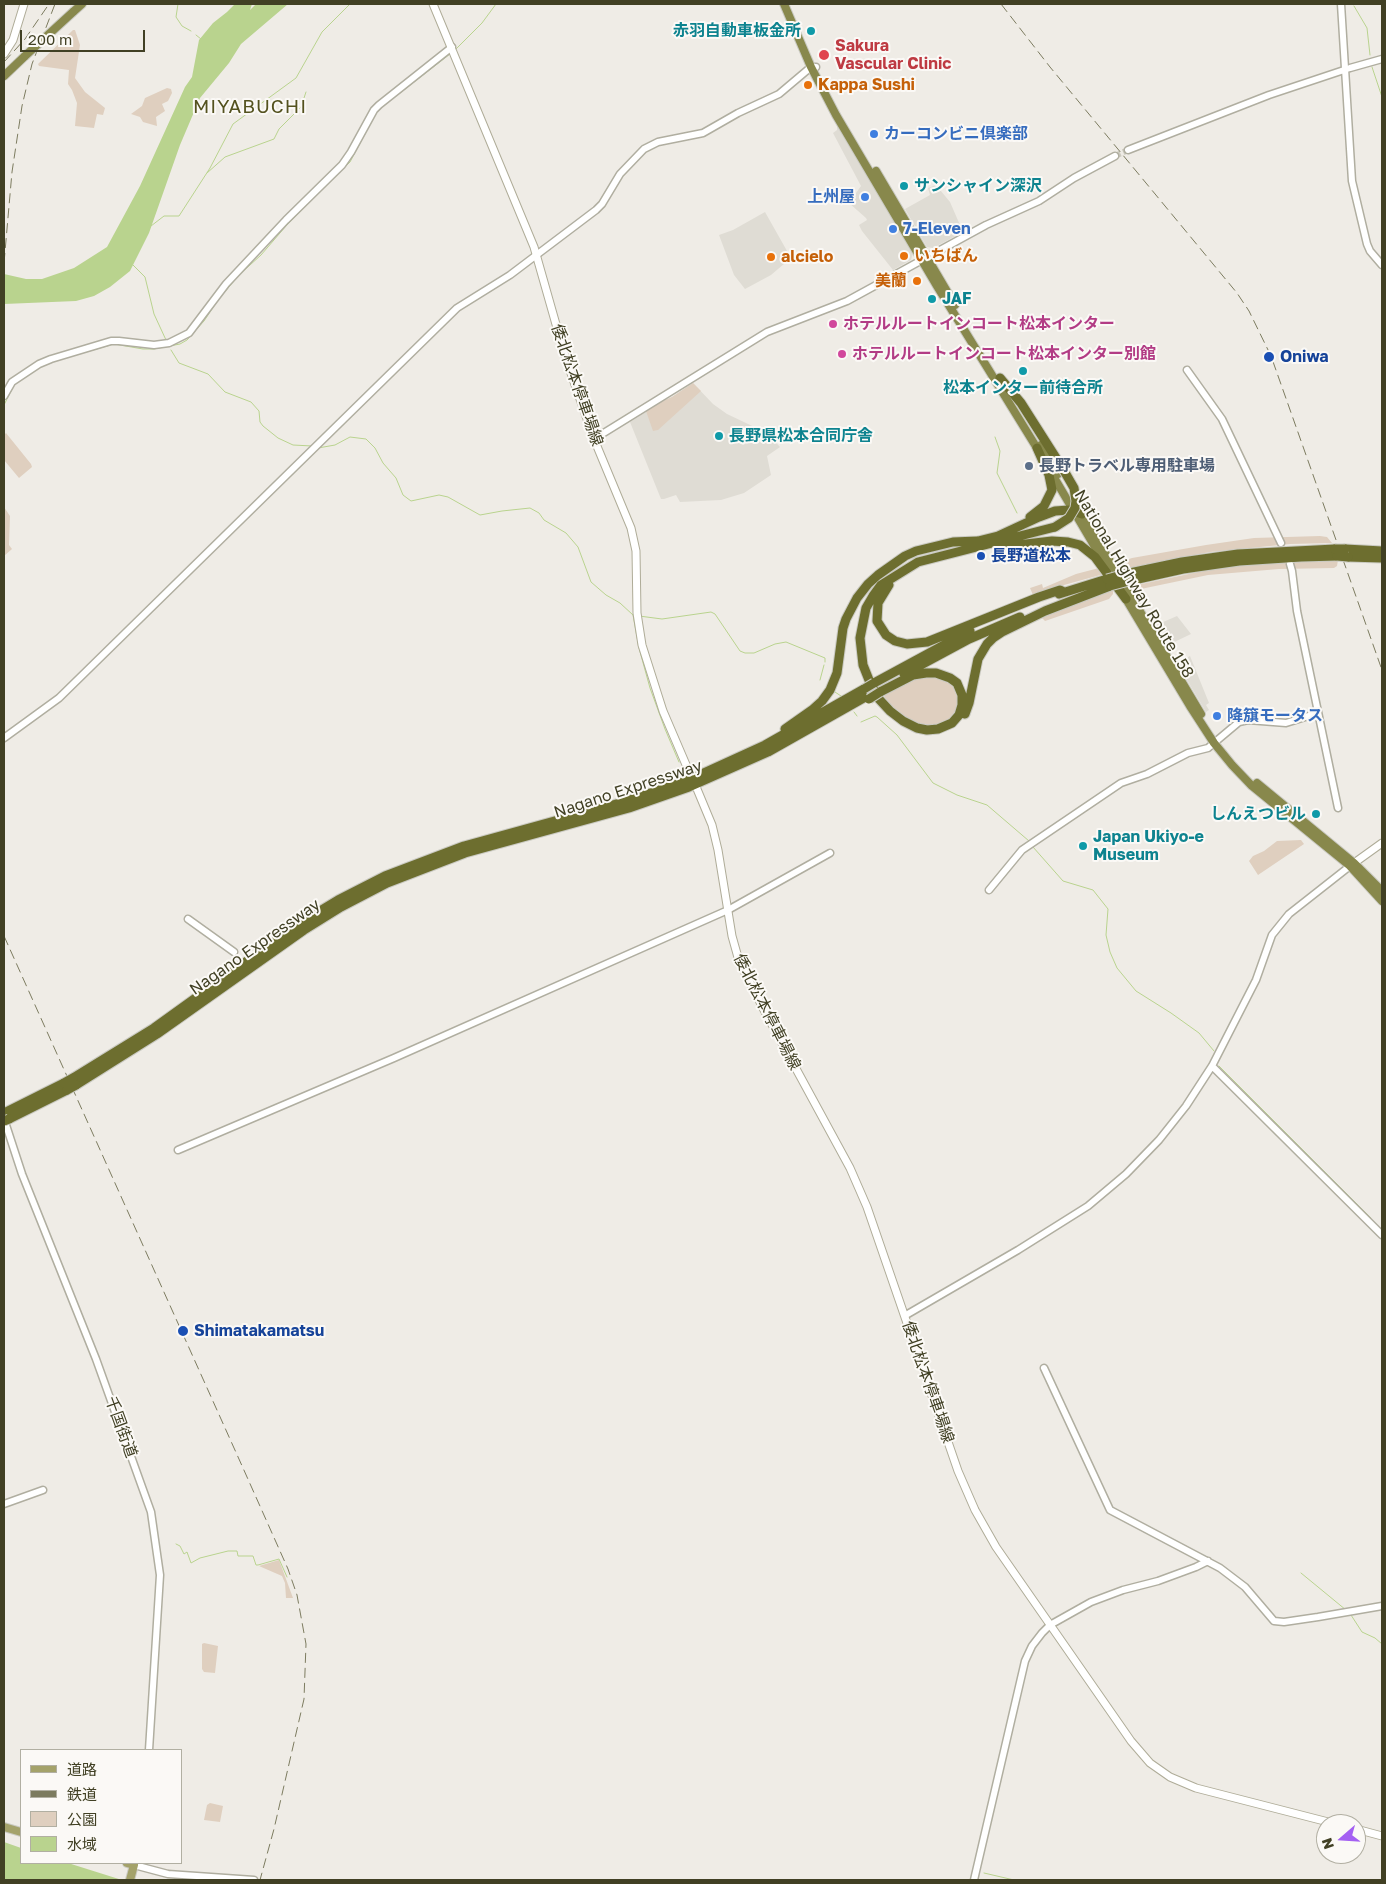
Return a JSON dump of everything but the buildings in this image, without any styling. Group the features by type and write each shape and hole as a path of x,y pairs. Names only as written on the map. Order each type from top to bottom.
{"highway":[{"path":"4,76 82,4"},
{"name":"National Highway Route 158","path":"784,4 836,115 1215,741"},
{"name":"National Highway Route 158","path":"789,4 813,67"},
{"name":"National Highway Route 158","path":"924,259 1000,378 1126,599 1215,741 1255,782 1382,891"},
{"path":"878,688 926,673 946,675 956,683 961,691 962,705 956,719 947,726 933,730 917,728 903,722 884,704 873,689 861,655 860,638 866,608 882,586 910,566 918,562 1055,527 1069,518 1076,501 1074,488 1063,469 1021,403 1000,378"},
{"path":"1009,532 1044,506 1051,494 1051,480 1037,448"},
{"path":"708,772 782,730 822,701 834,681 843,628 853,605 873,579 901,559 910,553 953,542 985,540 1009,532 1039,516 1055,511 1065,510 1078,513"},
{"path":"956,553 1036,542 1075,542 1085,547 1095,557 1126,599"},
{"name":"Nagano Expressway","path":"878,688 966,633 1017,610 1064,592 1127,578 1239,561 1382,551"},
{"name":"Nagano Expressway","path":"1346,553 1382,558"},
{"path":"901,559 877,583 865,600 858,622 856,647 862,675 875,700 893,720 907,729 921,734 941,734 953,728 963,717 969,703 978,659 993,638 1045,611 1108,582"},
{"path":"910,566 887,587 880,597 876,609 877,621 882,631 890,639 901,643 927,642 1039,597 1060,590 1064,592"},
{"name":"Nagano Expressway","path":"75,1081 300,924 338,900 385,876 464,846 627,801 708,772 867,694 955,646 1001,625 1108,582"},
{"name":"Nagano Expressway","path":"5,1117 66,1086 157,1034 304,930 341,907 387,883 465,853 629,808 668,795 735,768 808,730 867,694"},
{"name":"National Highway Route 158","path":"1352,865 1382,900"}],"main road":[{"path":"4,54 12,40 24,4"},
{"name":"倭北松本停車場線","path":"434,4 536,254 565,356 594,439 631,528 636,551 637,613 642,645 663,711 690,774"},
{"name":"倭北松本停車場線","path":"697,790 712,825 732,936 739,961 868,1207 958,1471 975,1510 996,1547 1131,1741 1150,1763 1180,1782 1196,1788 1316,1819"},
{"path":"1352,865 1382,843"},
{"path":"4,1827 20,1832"},
{"path":"1366,1832 1382,1836"},
{"path":"130,1880 132,1865"}],"street":[{"path":"1341,6 1351,166 1356,201 1367,244 1370,251 1382,264"},
{"path":"4,396 12,382 39,364 51,359 111,341 154,345 169,343 189,333 226,284 286,220 342,165 379,104 453,50"},
{"path":"1128,150 1219,114 1382,59"},
{"path":"4,738 59,698 457,308 510,274 599,207 620,174 644,149 658,142 692,136 711,129 738,113 778,94 813,67"},
{"path":"594,439 767,332 842,304 986,224 1039,201 1080,174 1115,156"},
{"path":"1187,370 1222,419 1281,543"},
{"path":"1290,564 1297,611 1338,808"},
{"path":"989,890 1022,850 1121,783 1147,774 1188,753 1208,748 1239,722 1248,720 1286,723 1318,713"},
{"path":"178,1150 394,1058 728,910 830,854"},
{"path":"906,1316 1088,1206 1126,1174 1159,1140 1186,1106 1212,1066 1256,980 1272,935 1289,914 1352,865"},
{"path":"188,919 234,952"},
{"path":"1212,1066 1382,1235"},
{"name":"千国街道","path":"5,1117 22,1174 96,1358 151,1512 160,1575 149,1749"},
{"path":"1044,1368 1110,1510 1208,1561 1245,1587 1274,1621 1301,1620 1382,1606"},
{"path":"4,1504 43,1490"},
{"path":"974,1880 1025,1661 1032,1646 1050,1625 1091,1602 1123,1590 1158,1581 1208,1561"},
{"path":"132,1865 176,1875 254,1880"}],"shaded area":[{"path":"837,126 913,253 911,260 893,270 862,231 859,225 867,220 866,218 849,203 861,186 833,133 837,130"},
{"path":"936,185 950,202 963,232 933,248 927,247 905,209 930,195 928,188"},
{"path":"765,212 791,258 771,275 745,289 734,275 719,235 733,230"},
{"path":"693,383 713,404 727,414 767,433 780,447 767,456 771,475 744,493 721,500 680,502 676,495 661,499 630,422"},
{"path":"1177,616 1191,634 1166,646 1154,626"},
{"path":"1190,656 1209,703 1206,705 1209,710 1206,712 1177,663"}],"green space":[{"path":"75,30 80,45 75,78 85,92 105,108 103,115 97,114 94,128 75,126 77,103 68,84 69,70 39,66 38,64"},
{"path":"167,88 171,89 172,93 168,101 162,104 165,111 156,117 157,126 143,122 140,117 131,114 142,106 145,98"},
{"path":"693,383 701,391 658,430 653,431 646,411"},
{"path":"6,433 32,467 19,478 4,460 4,435"},
{"path":"4,507 10,516 9,545 12,549 4,556"},
{"path":"1327,537 1332,543 1290,544 1210,552 1124,569 1121,566 1123,561 1132,558 1206,545 1254,538"},
{"path":"1338,560 1337,566 1334,568 1279,569 1208,575 1136,590 1132,586 1217,568 1278,562"},
{"path":"1099,568 1104,574 1033,595 1030,588 1042,584 1043,588 1076,574"},
{"path":"1113,590 1113,594 1109,599 1045,621 1041,617"},
{"path":"937,675 952,683 959,694 958,712 942,727 925,728 900,715 884,697 888,691 918,677"},
{"path":"1301,840 1304,844 1258,875 1249,861 1253,856 1264,851 1277,841"},
{"path":"279,1560 293,1598 286,1598 285,1583 282,1576 259,1566"},
{"path":"202,1644 218,1646 215,1673 204,1672 202,1669"},
{"path":"210,1803 223,1806 220,1822 204,1820 207,1805"}],"water":[{"path":"235,4 252,4 250,10 256,4 288,4 241,44 229,63 200,98 180,145 149,233 130,271 110,287 94,296 76,301 4,304 4,274 26,279 42,279 74,268 107,247 140,186 185,87 192,77 199,40 213,23"},
{"path":"4,1842 20,1848 20,1864 71,1864 122,1880 4,1880"}],"waterway":[{"path":"178,4 176,17 182,26 191,31"},
{"path":"151,226 164,216 179,216 210,168 233,124 296,78 322,32 350,4"},
{"path":"455,50 482,23 496,4"},
{"path":"1354,6 1367,28 1370,55"},
{"path":"196,35 201,39"},
{"path":"400,93 450,54"},
{"path":"1372,67 1382,97"},
{"path":"207,173 225,157 274,139 279,129 301,107 306,92"},
{"path":"58,360 114,344 154,349 180,344 187,340 239,275 261,255 286,226 350,162 376,113 383,106"},
{"path":"133,265 145,277 154,314 166,340"},
{"path":"171,350 179,363 208,374 225,392 251,402 259,411 260,422 278,438 293,445 312,446"},
{"path":"18,382 42,366"},
{"path":"4,405 13,387"},
{"path":"318,448 335,445 350,437 366,439 375,448 383,463 396,478 403,495 411,501 439,495 448,497 480,515 530,508 539,513 544,520 566,533 578,547 591,582 633,615 639,648 650,688 679,762"},
{"path":"995,437 1000,451 997,473 1017,513"},
{"path":"639,616 662,619 711,612 715,614 740,651 754,653 775,644 786,642 825,658 825,662"},
{"path":"820,680 824,665"},
{"path":"835,692 841,696"},
{"path":"854,712 857,716"},
{"path":"861,722 875,716 877,717 897,735 933,783 957,795 987,805 1029,841"},
{"path":"1033,847 1063,881 1093,890 1108,909 1106,935 1110,952 1117,968 1136,991 1199,1033 1214,1051"},
{"path":"1219,1066 1371,1218"},
{"path":"176,1544 180,1546 184,1554 187,1552 191,1563 200,1558 228,1551 237,1551 238,1556 253,1556 256,1565 279,1559 287,1577"},
{"path":"1301,1573 1346,1610"},
{"path":"1351,1615 1362,1632 1375,1638 1382,1644"},
{"path":"984,1873 1014,1880"}],"tunnel":[{"path":"1115,156 1128,150"}],"railway":[{"path":"4,62 25,39 49,4"},
{"path":"4,263 12,172 22,106 32,64 55,4"},
{"path":"1001,4 1050,67 1237,293 1249,311 1271,356 1382,670"},
{"path":"4,936 288,1569 297,1595 306,1644 304,1699 274,1829 260,1880"}],"place":[{"name":"赤羽自動車板金所","path":"811,31"},
{"name":"Sakura Vascular Clinic","path":"824,55"},
{"name":"Kappa Sushi","path":"808,85"},
{"name":"カーコンビニ倶楽部","path":"874,134"},
{"name":"サンシャイン深沢","path":"904,186"},
{"name":"上州屋","path":"865,197"},
{"name":"7-Eleven","path":"893,229"},
{"name":"いちばん","path":"904,256"},
{"name":"alcielo","path":"771,257"},
{"name":"美蘭","path":"917,281"},
{"name":"JAF","path":"932,299"},
{"name":"ホテルルートインコート松本インター","path":"833,324"},
{"name":"ホテルルートインコート松本インター別館","path":"842,354"},
{"name":"Oniwa","path":"1269,357"},
{"name":"松本インター前待合所","path":"1023,371"},
{"name":"長野県松本合同庁舎","path":"719,436"},
{"name":"長野トラベル専用駐車場","path":"1029,466"},
{"name":"長野道松本","path":"981,556"},
{"name":"降簱モータス","path":"1217,716"},
{"name":"しんえつビル","path":"1316,814"},
{"name":"Japan Ukiyo-e Museum","path":"1083,846"},
{"name":"Shimatakamatsu","path":"183,1331"}],"district":[{"name":"MIYABUCHI","path":"250,107"}]}
